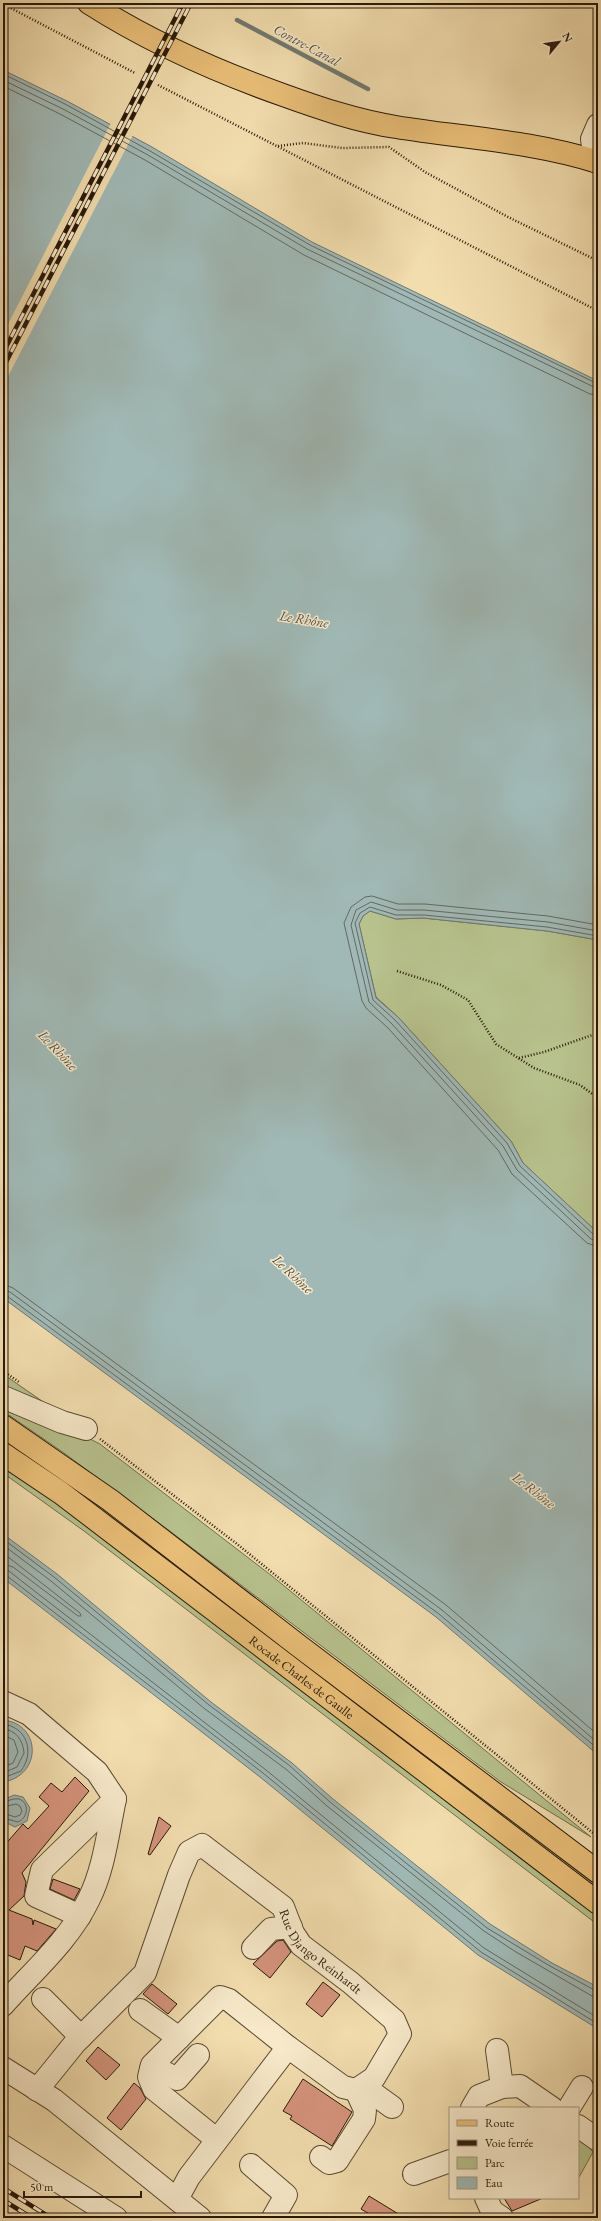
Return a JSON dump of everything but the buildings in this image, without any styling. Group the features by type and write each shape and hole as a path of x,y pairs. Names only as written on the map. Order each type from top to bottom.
{"main road":[{"path":"89,3 130,28 194,60 236,79 319,108 395,127 533,145 597,161"},
{"name":"Rocade Charles de Gaulle","path":"3,1426 110,1500 336,1675 598,1872"},
{"name":"Rocade Charles de Gaulle","path":"3,1454 60,1493 598,1903"}],"street":[{"path":"597,161 592,138 598,125"},
{"path":"3,1397 62,1422 86,1429"},
{"path":"3,1702 29,1714 97,1772 115,1799 102,1859 90,1898 80,1916 50,1956 3,2005"},
{"path":"80,1916 36,1896 42,1870 115,1799"},
{"name":"Rue Django Reinhardt","path":"37,2090 81,2037 145,1973 189,1852 202,1845 283,1907 301,1945 351,1983 394,2020 400,2034 374,2078 359,2088"},
{"path":"253,1948 271,1929 291,1926"},
{"path":"216,2139 154,2089 149,2077 152,2065 220,1997 229,2000 288,2047 343,2087 359,2088 392,2107"},
{"path":"43,1999 81,2037"},
{"path":"140,2010 179,2038"},
{"path":"177,2199 189,2176 216,2139 288,2047"},
{"path":"497,2050 502,2087"},
{"path":"151,2070 162,2071 177,2079 198,2055"},
{"path":"3,2068 54,2100 200,2218"},
{"path":"473,2107 480,2096 502,2087 520,2086 551,2107"},
{"path":"571,2107 582,2087"},
{"path":"321,2157 329,2163 337,2161 364,2118 365,2110 359,2088"},
{"path":"579,2127 598,2140"},
{"path":"3,2146 116,2218"},
{"path":"414,2174 449,2161"},
{"path":"251,2165 286,2195 273,2218"},
{"path":"486,2199 492,2211 502,2218"}],"path":[{"path":"5,5 135,73"},
{"path":"158,85 598,311"},
{"path":"278,146 303,143 342,148 390,147 425,172 494,209 598,261"},
{"path":"397,971 441,985 468,1000 496,1044 534,1068 580,1085 598,1098"},
{"path":"519,1058 544,1052 598,1033"},
{"path":"3,1371 22,1384"},
{"path":"86,1429 244,1549 598,1837"}],"green space":[{"path":"370,911 396,919 423,918 547,931 598,940 598,1233 523,1163 511,1141 398,1017 376,997 359,924 363,916"},
{"path":"3,1374 65,1417 3,1395"},
{"path":"3,1403 74,1431 100,1444 272,1576 591,1837 501,1782 171,1532 64,1453 3,1411"},
{"path":"3,1435 46,1464 598,1887 598,1895 3,1445"},
{"path":"3,1467 47,1496 598,1915 598,1925 84,1531 3,1473"},
{"path":"579,2137 593,2152 579,2177"}],"water":[{"name":"Le Rhône","path":"3,70 67,101 152,147 312,242 598,381 598,940 547,931 423,918 396,919 370,911 363,916 359,924 376,998 398,1017 511,1141 523,1163 598,1233 598,1755 436,1617 3,1298"},
{"path":"3,1534 57,1574 211,1702 292,1763 333,1799 490,1924 552,1963 594,1985 598,1989 598,2029 478,1955 260,1777 3,1578"},
{"path":"3,1720 16,1724 25,1731 30,1740 32,1750 30,1761 25,1770 16,1778 3,1782"},
{"path":"14,1795 23,1797 30,1808 27,1821 15,1827 3,1821 3,1800"}],"pier":[{"path":"111,123 133,135 3,386 3,334"}],"waterway":[{"name":"Contre-Canal","path":"237,20 368,89"}],"railway":[{"path":"3,353 183,3"},
{"path":"3,368 191,3"},
{"path":"3,2188 51,2218"},
{"path":"3,2200 32,2218"}]}
